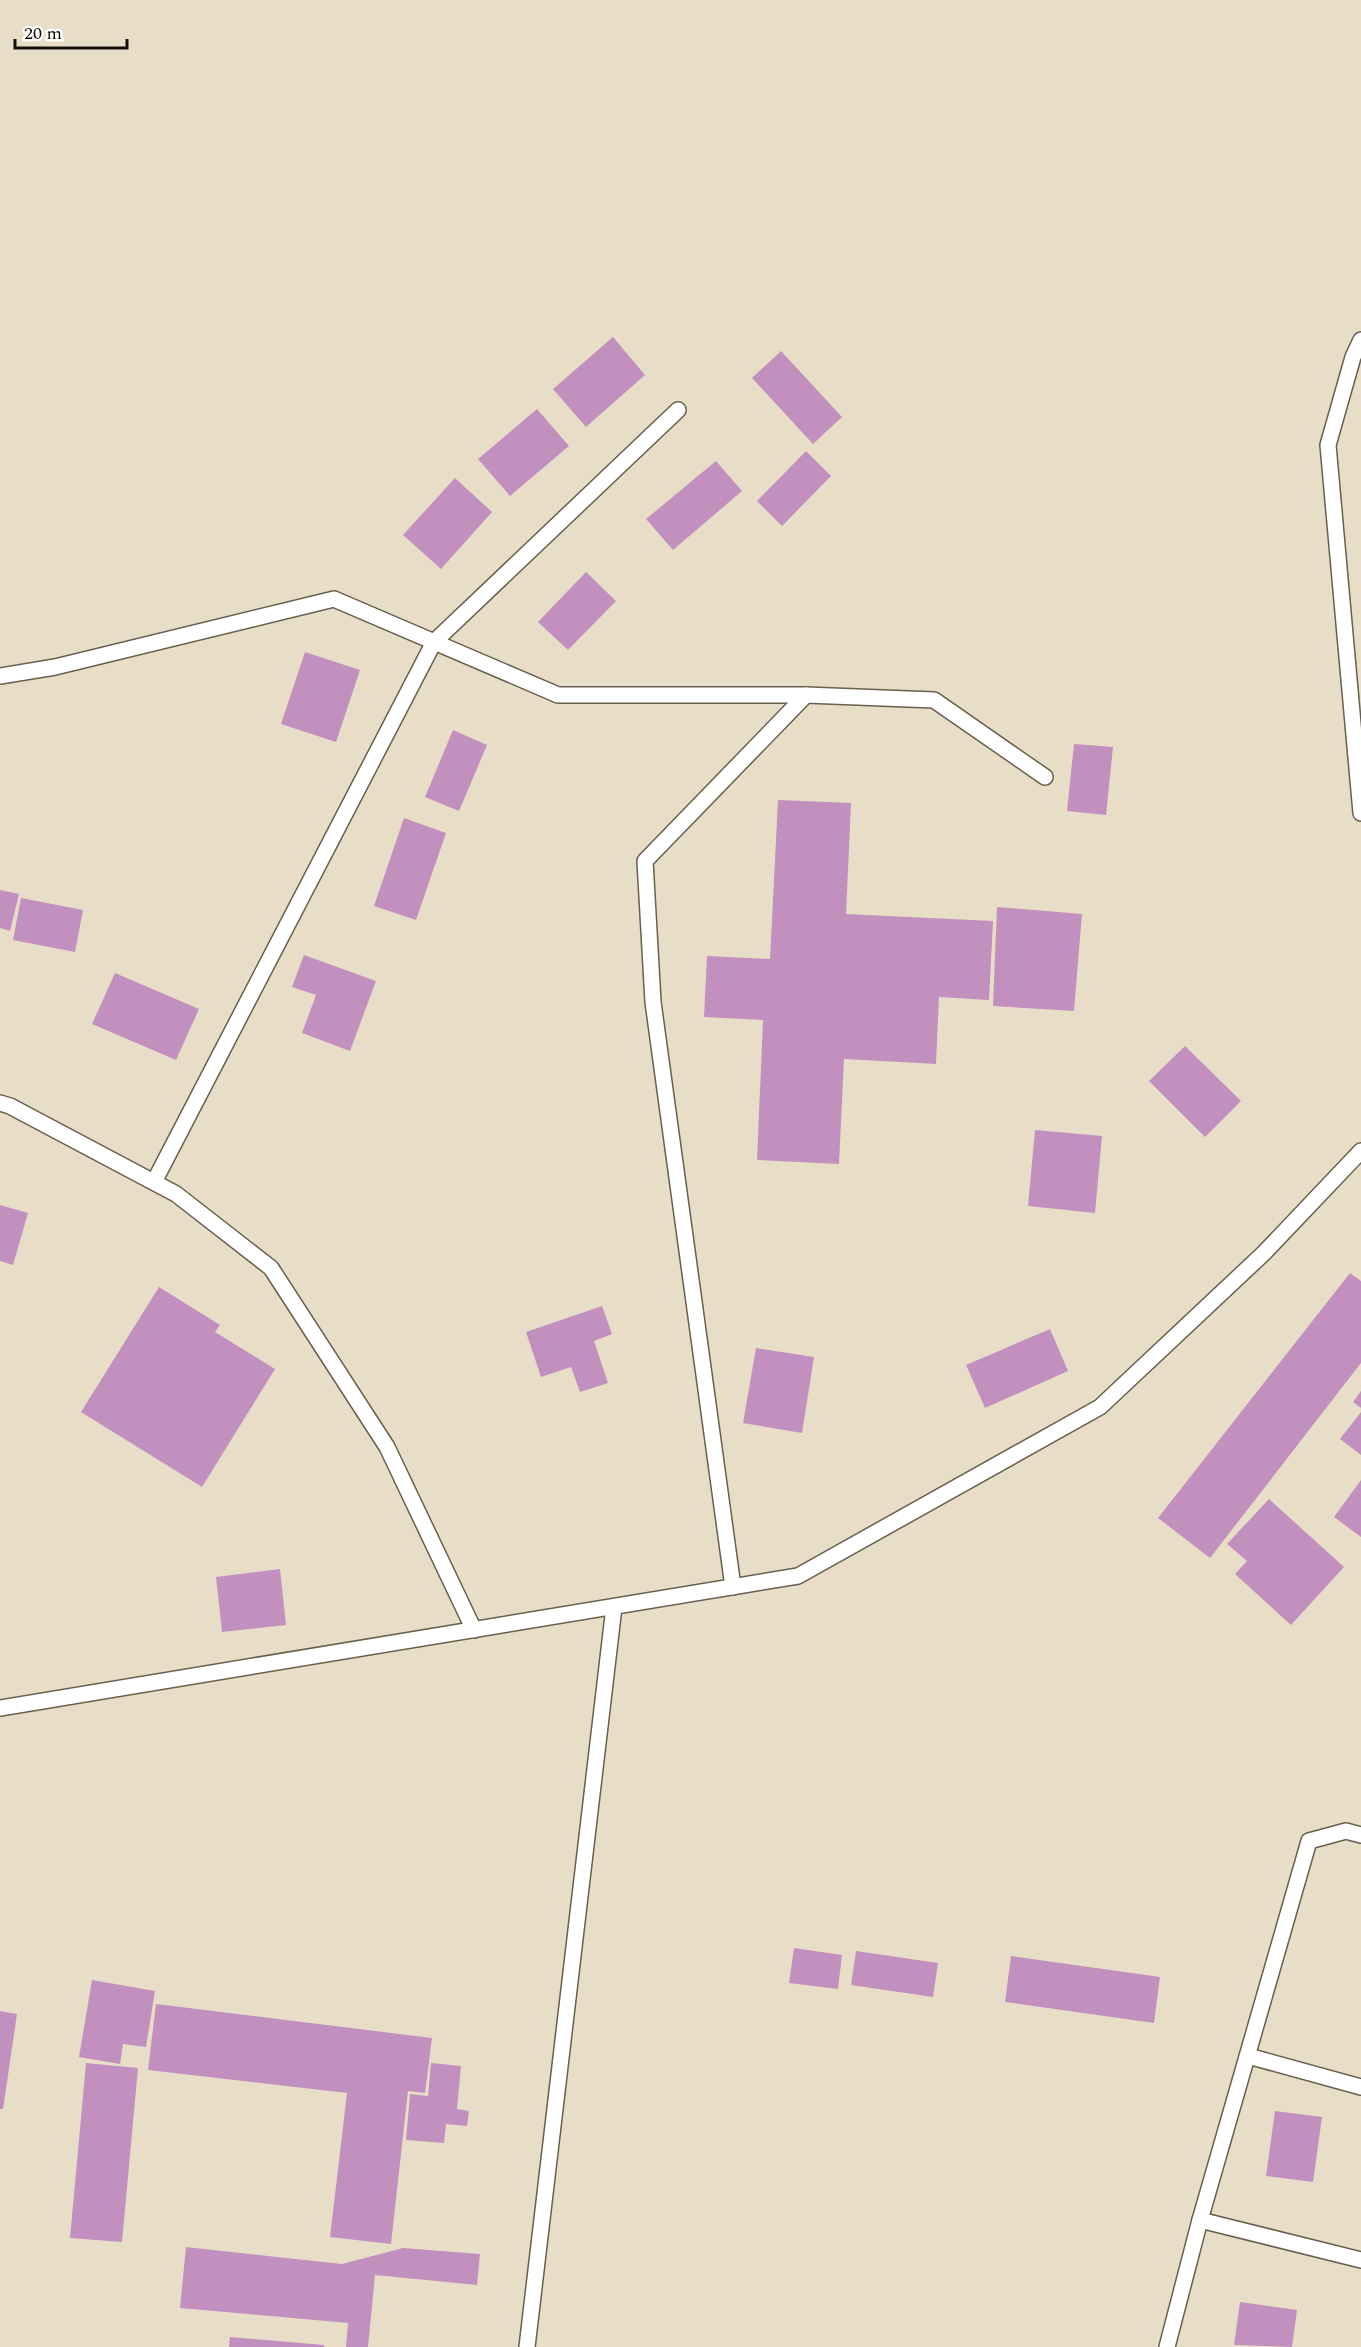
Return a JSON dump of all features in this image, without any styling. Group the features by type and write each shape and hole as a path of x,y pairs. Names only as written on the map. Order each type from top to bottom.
{"lane":[{"path":"1361,340 1353,357 1328,445 1361,813"},
{"path":"154,1182 434,642 678,410"},
{"path":"0,676 55,667 334,599 558,695 806,694 934,700 1045,777"},
{"path":"733,1587 653,1002 645,861 806,694"},
{"path":"0,1103 10,1106 176,1194 270,1268 387,1447 474,1629"},
{"path":"0,1708 798,1576 1100,1407 1264,1253 1361,1151"},
{"path":"527,2347 614,1607"},
{"path":"1167,2347 1200,2220 1309,1841 1346,1831 1361,1835"},
{"path":"1248,2056 1361,2087"},
{"path":"1200,2220 1361,2260"}],"building":[{"path":"613,337 645,375 586,427 553,389"},
{"path":"781,351 842,417 813,444 752,378"},
{"path":"537,409 569,446 510,496 478,459"},
{"path":"806,451 831,476 782,526 757,501"},
{"path":"716,461 742,491 673,550 646,519"},
{"path":"455,478 492,512 441,569 403,535"},
{"path":"586,572 616,601 568,650 538,622"},
{"path":"305,652 360,670 336,742 281,724"},
{"path":"453,730 487,745 459,811 425,797"},
{"path":"1074,744 1113,747 1106,815 1067,811"},
{"path":"778,800 851,803 846,914 993,921 989,1000 939,997 936,1064 844,1059 839,1164 757,1160 763,1020 704,1017 707,956 770,959"},
{"path":"404,818 446,833 416,920 374,906"},
{"path":"0,890 19,894 10,931 0,928"},
{"path":"21,898 83,910 75,952 13,940"},
{"path":"997,907 1082,914 1074,1011 993,1006"},
{"path":"304,955 376,981 350,1051 302,1033 316,995 292,987"},
{"path":"115,973 199,1009 176,1060 92,1024"},
{"path":"1185,1046 1241,1101 1205,1137 1149,1081"},
{"path":"1035,1130 1102,1136 1095,1213 1028,1206"},
{"path":"0,1205 28,1213 13,1265 0,1261"},
{"path":"1350,1273 1361,1281 1361,1363 1210,1558 1158,1518"},
{"path":"159,1287 220,1325 215,1332 275,1369 202,1487 81,1412"},
{"path":"602,1306 612,1334 594,1341 608,1383 580,1392 571,1367 541,1377 526,1332"},
{"path":"1050,1329 1068,1371 985,1408 966,1365"},
{"path":"756,1348 814,1357 802,1433 743,1423"},
{"path":"1361,1391 1361,1408 1353,1402"},
{"path":"1361,1412 1361,1455 1340,1439"},
{"path":"1361,1480 1361,1537 1334,1517"},
{"path":"1269,1499 1344,1567 1291,1625 1235,1574 1247,1561 1227,1544"},
{"path":"280,1569 286,1625 222,1632 216,1577"},
{"path":"794,1948 842,1955 838,1989 789,1983"},
{"path":"856,1951 938,1963 933,1997 851,1985"},
{"path":"1011,1956 1160,1977 1154,2023 1005,2002"},
{"path":"92,1980 155,1991 146,2047 123,2044 120,2064 79,2057"},
{"path":"156,2004 432,2038 425,2093 408,2091 391,2244 330,2237 347,2093 148,2070"},
{"path":"0,2011 17,2014 3,2109 0,2109"},
{"path":"86,2063 138,2068 122,2242 70,2238"},
{"path":"431,2063 461,2066 457,2109 469,2111 467,2126 446,2124 444,2143 406,2140 410,2094 428,2096"},
{"path":"1275,2111 1322,2117 1313,2182 1266,2176"},
{"path":"186,2247 342,2264 403,2248 480,2254 477,2285 375,2275 368,2347 346,2347 348,2323 180,2308"},
{"path":"1240,2302 1297,2310 1292,2347 1234,2345"},
{"path":"230,2337 324,2345 324,2347 229,2347"}]}
